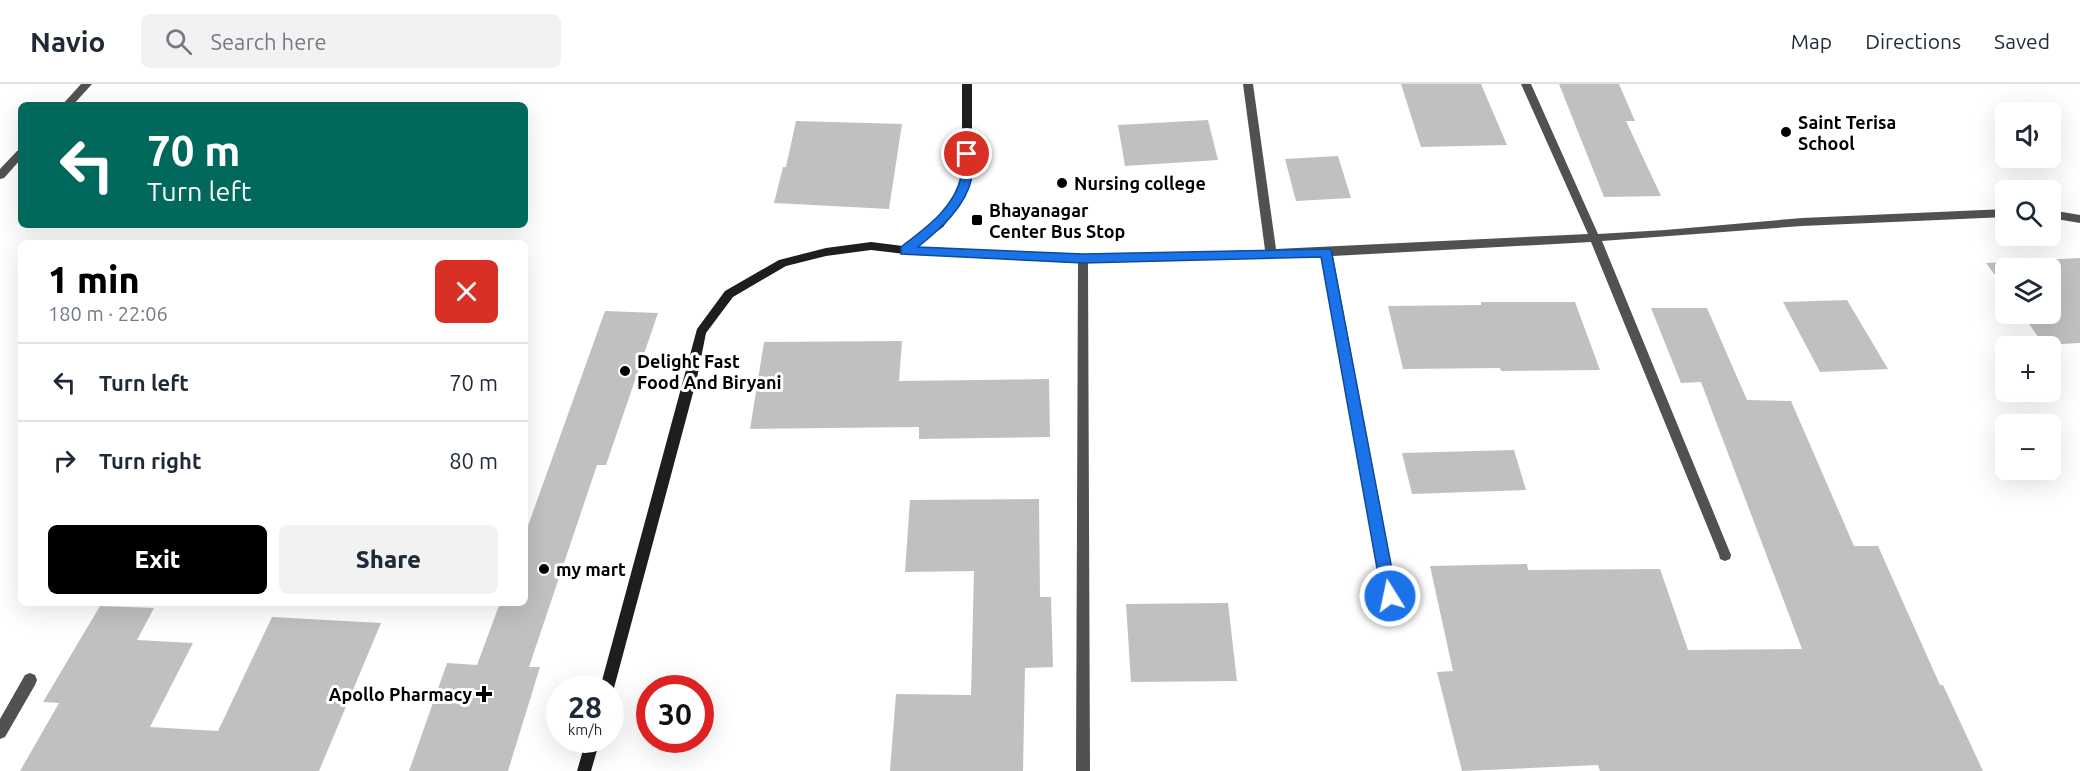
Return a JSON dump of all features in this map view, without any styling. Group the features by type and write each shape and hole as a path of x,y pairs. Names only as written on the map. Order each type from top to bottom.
{"main road":[{"path":"611,675 688,390 700,332 729,294 783,263 826,252 871,246 905,250 939,224 957,200 967,177 967,84"},
{"path":"584,771 589,753"}],"street":[{"path":"70,102 87,84"},
{"path":"1248,84 1271,253"},
{"path":"1526,84 1595,238 1725,555"},
{"path":"0,175 18,156"},
{"path":"905,250 1083,259 1327,252 1595,238 1802,222 1995,213"},
{"path":"2061,216 2080,219"},
{"path":"1327,252 1390,596"},
{"path":"1083,259 1083,771"},
{"path":"0,732 30,680"}],"building":[{"path":"1401,84 1481,84 1507,145 1421,147"},
{"path":"1559,84 1619,84 1635,121 1626,121 1661,196 1604,197"},
{"path":"1208,120 1218,160 1125,166 1118,125"},
{"path":"796,121 902,124 889,209 774,203 783,167 786,167"},
{"path":"1338,156 1351,198 1296,201 1285,159"},
{"path":"2080,258 2080,343 2061,344 2061,336 2038,336 2029,324 2061,324 2061,259"},
{"path":"1986,263 1995,263 1995,275"},
{"path":"1847,300 1888,369 1820,372 1783,302"},
{"path":"1481,302 1575,302 1600,370 1403,369 1388,306 1481,305"},
{"path":"1651,308 1707,308 1747,400 1791,401 1854,546 1878,546 1940,685 1943,685 1983,771 1600,771 1598,765 1462,771 1437,672 1453,671 1430,566 1527,564 1528,570 1660,569 1688,650 1802,649 1701,382 1681,383"},
{"path":"605,311 658,313 606,465 597,465 529,667 540,667 508,771 409,771 447,663 477,665 499,606 528,606 528,526"},
{"path":"902,341 899,381 1049,379 1050,437 919,439 919,427 750,429 764,342"},
{"path":"1514,450 1526,490 1412,494 1402,453"},
{"path":"1039,499 1040,597 1051,597 1053,667 1025,668 1023,771 890,771 896,694 971,695 974,571 905,572 910,500"},
{"path":"1228,603 1237,681 1131,682 1126,604"},
{"path":"100,606 154,608 137,640 193,643 150,727 218,731 272,617 381,623 319,771 20,771 59,703 43,702"}],"place":[{"name":"Saint Terisa School","path":"1786,132"},
{"name":"Nursing college","path":"1062,183"},
{"name":"Bhayanagar Center Bus Stop","path":"977,220"},
{"name":"Delight Fast Food And Biryani","path":"625,371"},
{"name":"my mart","path":"544,569"},
{"name":"Apollo Pharmacy","path":"484,694"}],"route":[{"path":"967,154 967,177 957,200 939,224 905,250 1083,259 1327,252 1390,596"}]}
